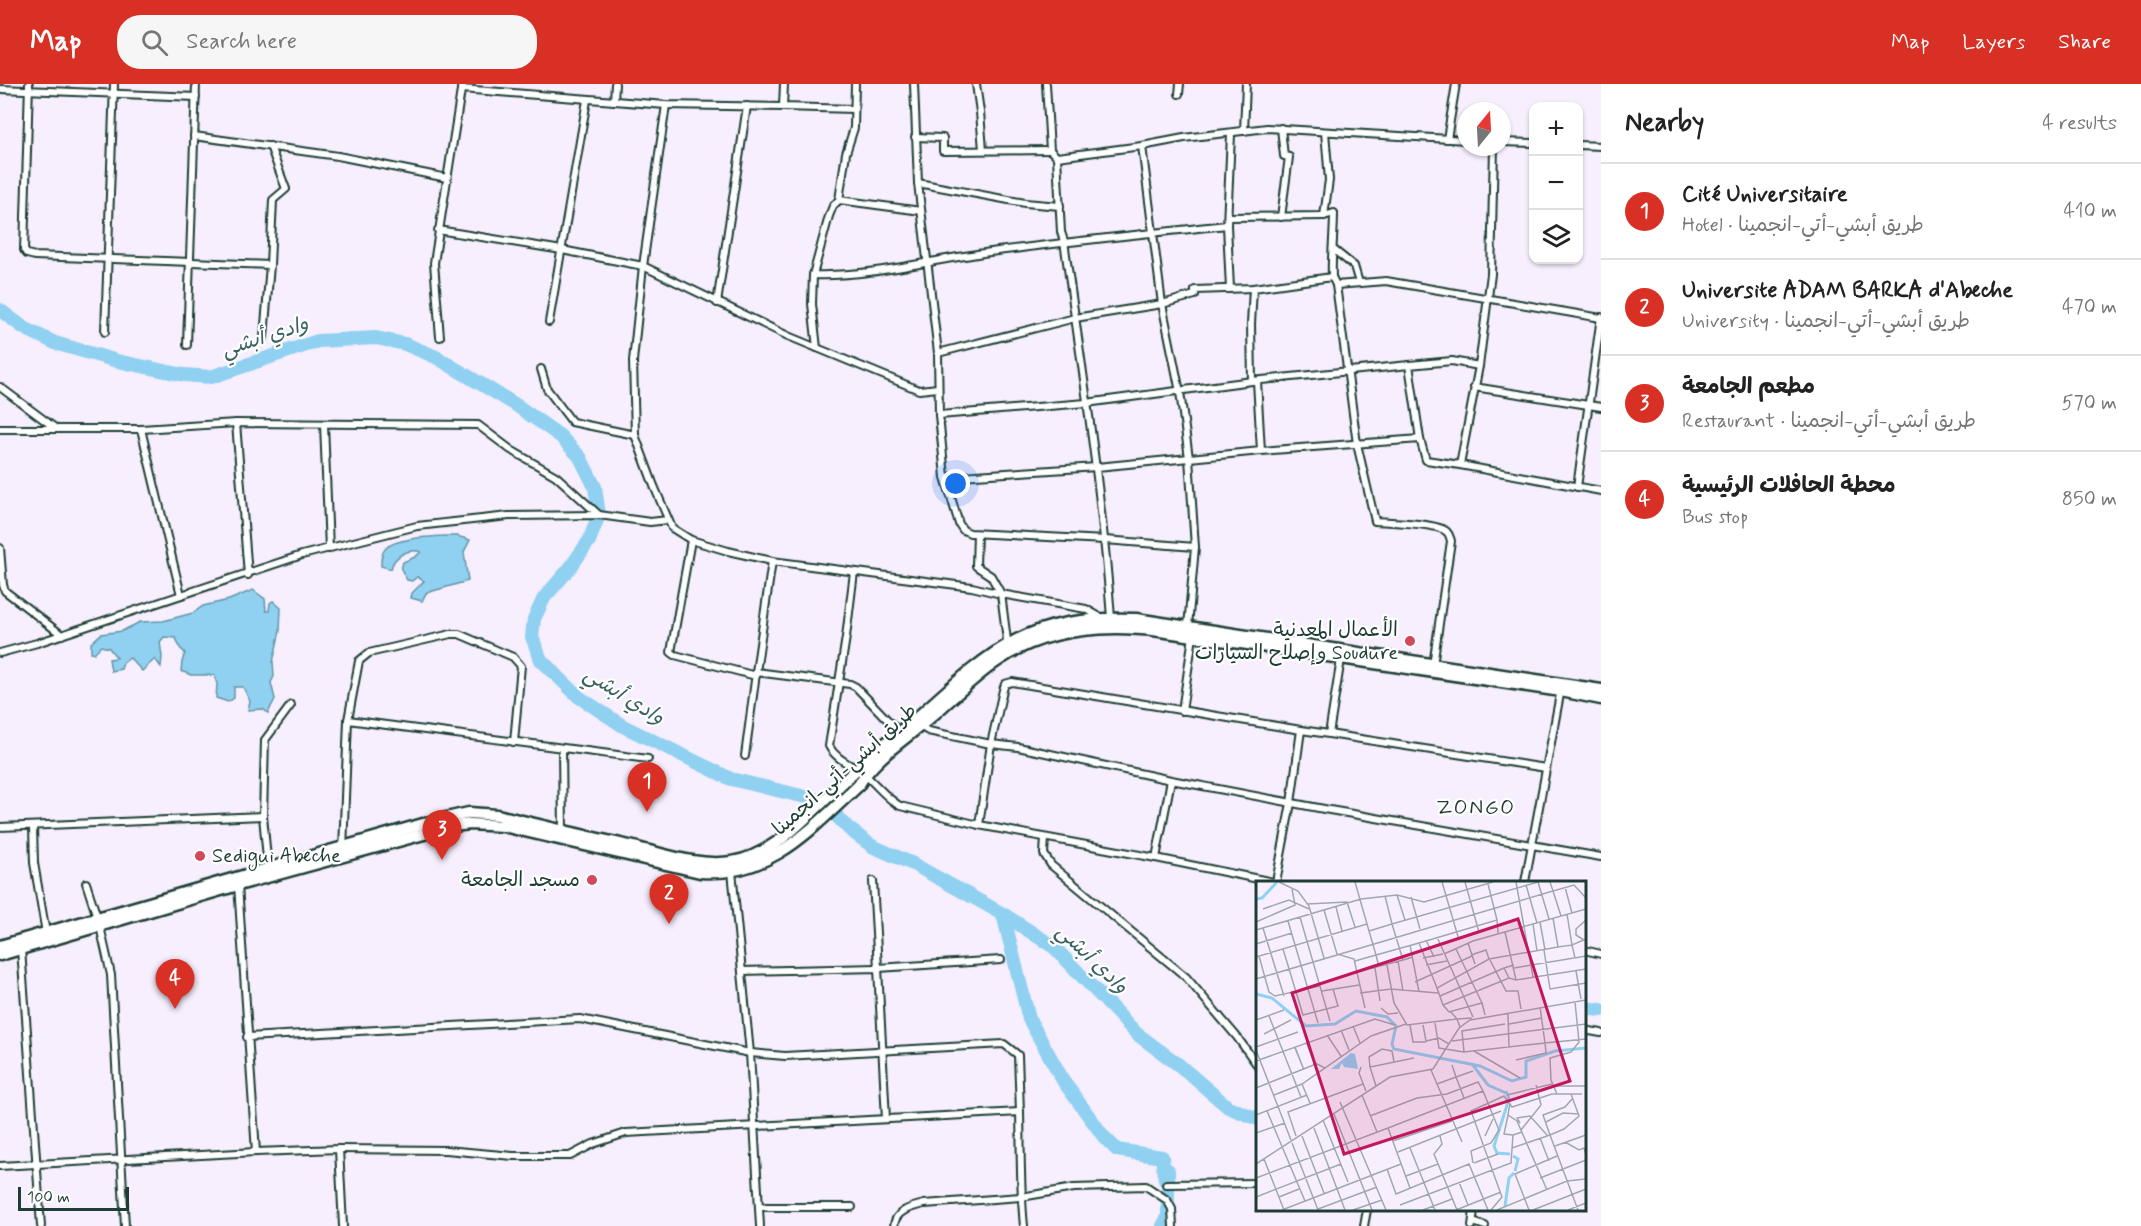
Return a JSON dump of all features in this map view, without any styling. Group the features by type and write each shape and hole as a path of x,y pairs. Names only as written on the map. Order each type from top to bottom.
{"highway":[{"path":"178,899 238,885 437,820 469,813 497,815 562,836 692,861 710,863 741,860 792,837 856,774 901,734 916,724 971,669 1039,630 1069,622 1107,618 1136,619 1191,631 1433,665 1562,687 1601,699"},
{"path":"1008,649 1069,632 1099,627 1191,631"},
{"path":"1303,648 1341,659 1601,690"},
{"name":"طريق أبشي-أتي-انجمينا","path":"804,827 858,786 856,774"},
{"name":"طريق أبشي-أتي-انجمينا","path":"562,836 700,872 732,871 767,860 792,837"},
{"path":"0,955 268,869 343,852"},
{"path":"0,946 99,922"}],"street":[{"path":"105,332 114,84"},
{"path":"187,345 196,84"},
{"path":"614,101 615,84"},
{"path":"783,106 784,84"},
{"path":"817,348 812,304 813,275 829,216 833,206 839,200 846,153 854,128 855,84"},
{"path":"914,84 918,183 938,353 939,415 945,477 959,524 963,530 976,534 1195,547"},
{"path":"976,84 981,112 983,150"},
{"path":"666,105 643,266 633,361 635,435 672,528 691,540 772,561 972,587 1086,609 1107,618 1105,540 1097,467 1061,232 1057,157 1050,150 1046,84"},
{"path":"1179,94 1180,84"},
{"path":"1244,131 1246,84"},
{"path":"1447,139 1456,84"},
{"path":"28,87 24,250 27,254 108,260 270,265"},
{"path":"0,89 28,87 196,98"},
{"path":"440,337 434,263 461,87 587,100 666,105 854,109"},
{"path":"549,322 587,100"},
{"path":"717,303 747,106"},
{"path":"1057,157 1184,138 1281,128 1457,140"},
{"path":"1281,128 1284,156 1289,158 1281,217"},
{"path":"1324,216 1329,180 1325,132"},
{"path":"1230,289 1227,225 1231,134"},
{"path":"194,136 338,156 447,178"},
{"path":"915,137 943,138 943,151 1050,150"},
{"path":"1511,142 1529,143"},
{"path":"1583,145 1601,146"},
{"path":"264,337 273,200 286,189 270,146"},
{"path":"1142,146 1162,304 1180,392 1189,458 1195,547 1191,631 1182,711"},
{"path":"1460,465 1479,366 1491,274 1494,156"},
{"path":"918,183 1025,203 1060,206"},
{"path":"839,200 921,211"},
{"path":"1228,217 1324,216 1334,213 1332,278 1336,285 1357,444 1375,521 1422,525 1445,530 1451,541 1433,665"},
{"path":"813,275 839,276 1064,241 1227,225"},
{"path":"438,230 643,266 717,303 817,348 919,390 938,388"},
{"path":"1334,250 1354,266 1359,283"},
{"path":"938,353 1075,318 1162,304 1195,295 1195,290 1253,288 1332,278"},
{"path":"1336,285 1386,281 1488,300 1601,317 1577,487"},
{"path":"1253,288 1251,324 1261,451"},
{"path":"939,415 1086,403 1254,381 1452,361 1479,366"},
{"path":"1409,365 1420,439 1426,460 1601,491"},
{"path":"541,369 547,389 572,422 635,435"},
{"path":"0,387 55,428"},
{"path":"1474,387 1601,407"},
{"path":"0,429 141,429 236,423 478,425 511,450 556,476 599,515"},
{"path":"236,423 248,574"},
{"path":"324,424 330,549"},
{"path":"141,429 181,595"},
{"path":"945,477 1097,467 1420,439"},
{"path":"0,653 302,555 417,526 509,516 599,515 650,522 668,520"},
{"path":"976,534 976,566 991,576 1001,594 1008,649"},
{"path":"691,540 671,652 675,655 756,674 850,684 856,687 901,734"},
{"path":"0,548 2,592 62,634"},
{"path":"745,756 772,561"},
{"path":"854,572 829,746 832,753 889,800 900,806 979,825 1270,881"},
{"path":"343,852 348,720 359,661 363,656 459,634 513,657 521,666 514,742"},
{"path":"1329,734 1341,659"},
{"path":"979,825 1002,690 1005,684 1012,682 1546,768"},
{"path":"1525,881 1562,687"},
{"path":"268,869 263,816 265,740 291,705"},
{"path":"348,720 648,759"},
{"path":"916,724 928,730 991,744 1018,747 1171,780 1601,857"},
{"path":"1275,881 1292,803 1301,730"},
{"path":"562,748 562,836"},
{"path":"1156,858 1171,780"},
{"path":"0,828 263,816"},
{"path":"33,827 34,862 46,933"},
{"path":"1045,838 1044,854 1051,865 1186,977 1237,1037 1256,1065"},
{"path":"732,871 750,1053 760,1226"},
{"path":"873,880 886,1119"},
{"path":"86,883 99,922 111,975 125,1226"},
{"path":"238,885 256,1152"},
{"path":"21,949 41,1226"},
{"path":"1586,950 1601,954"},
{"path":"742,971 878,968 1001,960"},
{"path":"248,1037 580,1019 750,1053 785,1056 1004,1044 1018,1055 1021,1197 1024,1226"},
{"path":"1586,1030 1601,1033"},
{"path":"0,1166 339,1149 446,1150 513,1156 570,1156 593,1144 626,1133 1020,1112"},
{"path":"339,1149 343,1226"},
{"path":"1166,1184 1256,1183"},
{"path":"894,1226 894,1221 900,1214 924,1204 1021,1197 1074,1188 1146,1186 1167,1200 1172,1209 1173,1226"},
{"path":"759,1207 852,1207"},
{"path":"1364,1226 1367,1211"},
{"path":"1473,1224 1485,1226"}],"water":[{"path":"457,536 470,540 464,552 468,581 426,593 422,601 411,598 412,593 424,581 417,577 412,581 407,580 401,569 403,562 421,552 412,551 399,556 391,569 381,566 383,552 397,542"},
{"path":"253,590 265,599 266,611 269,611 270,603 273,601 281,608 280,631 273,662 274,676 271,683 275,699 268,713 263,709 248,710 250,701 243,687 234,687 234,698 228,702 216,698 217,684 214,675 191,675 181,671 185,653 176,638 164,637 160,642 161,667 155,659 142,671 130,658 123,663 121,669 111,671 109,659 117,658 109,648 101,646 94,653 91,652 91,643 101,634 122,631 140,622 163,621 193,613 203,606 229,600"}],"waterway":[{"name":"وادي أبشي","path":"0,310 24,328 55,343 117,361 184,375 211,377 318,341 376,338 405,344 436,357 516,405 560,436 580,457 595,487 599,515 589,541 570,568 544,598 534,619 532,637 541,660 579,697 623,726 731,779 818,800 849,829 872,846 913,864 1003,914 1054,947 1137,1034 1179,1065 1228,1107 1256,1118"},
{"path":"1003,914 1029,1019 1064,1082 1104,1137 1117,1150 1162,1157 1165,1180"},
{"name":"وادي أبشي","path":"1586,1008 1601,1010"},
{"path":"1163,1226 1168,1217 1168,1170"}],"place":[{"name":"الأعمال المعدنية وإصلاح السيارات Soudure","path":"1410,641"},
{"name":"Cité Universitaire","path":"647,812"},
{"name":"Sedigui Abeche","path":"200,856"},
{"name":"مطعم الجامعة","path":"442,860"},
{"name":"مسجد الجامعة","path":"592,880"},
{"name":"Universite ADAM BARKA d'Abeche","path":"669,924"},
{"name":"محطة الحافلات الرئيسية","path":"175,1009"}],"district":[{"name":"ZONGO","path":"1476,808"}]}
